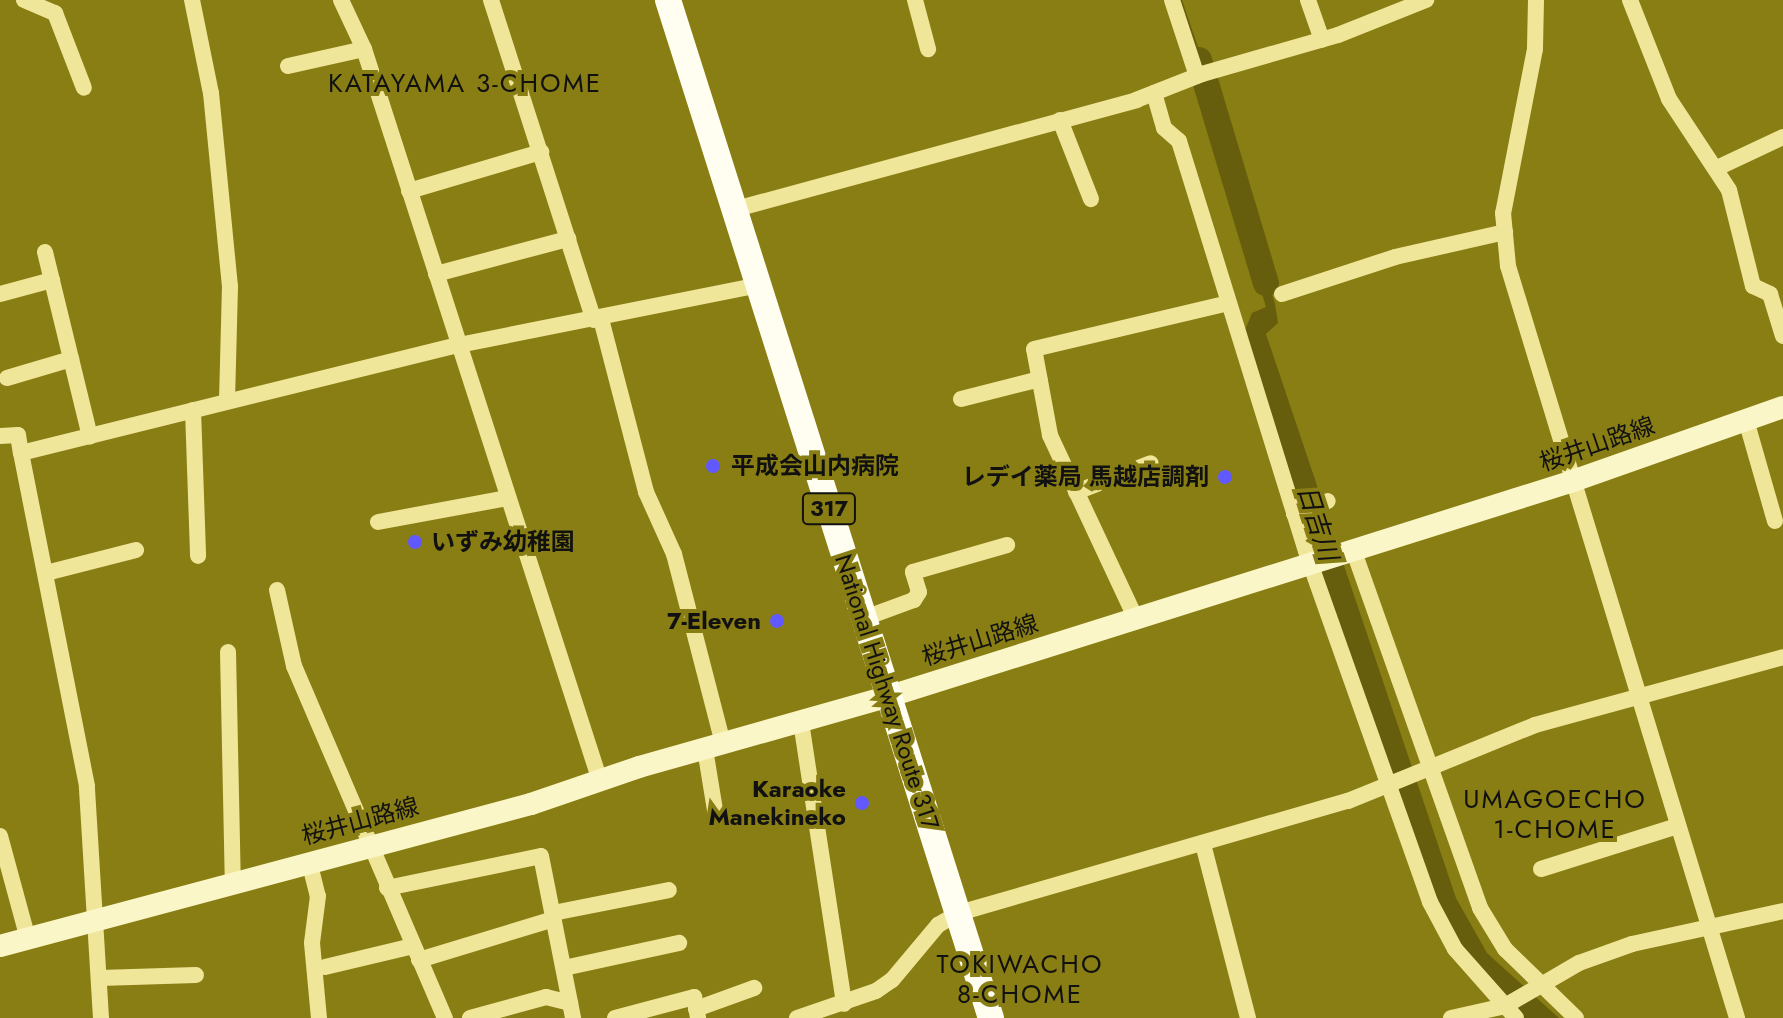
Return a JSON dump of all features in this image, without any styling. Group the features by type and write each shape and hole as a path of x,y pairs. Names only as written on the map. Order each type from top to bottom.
{"highway":[{"name":"National Highway Route 317","path":"668,0 991,1018"}],"main road":[{"name":"桜井山路線","path":"0,946 600,781 887,697 1570,482 1783,407"}],"street":[{"path":"24,0 55,13 84,88"},
{"path":"192,0 211,93 230,286 227,400"},
{"path":"491,0 568,239 598,319 646,492 674,554 714,746 716,816"},
{"path":"915,0 928,49"},
{"path":"1172,0 1204,74"},
{"path":"1308,0 1322,40"},
{"path":"736,209 1154,93 1204,74 1322,40 1426,0"},
{"path":"1536,0 1535,49 1503,213 1520,315 1737,1018"},
{"path":"1630,0 1669,99 1729,190 1753,286 1770,294 1783,336"},
{"path":"344,1 364,49 600,781"},
{"path":"288,66 364,49"},
{"path":"1154,93 1164,128 1179,141 1310,563 1430,902 1455,949 1509,1010"},
{"path":"1060,120 1091,199"},
{"path":"1717,168 1783,137"},
{"path":"409,191 541,152"},
{"path":"1282,294 1395,257 1505,232"},
{"path":"436,274 568,239"},
{"path":"45,252 90,437"},
{"path":"0,294 52,280"},
{"path":"21,453 459,345 758,285"},
{"path":"1136,619 1050,435 1034,349 1229,303"},
{"path":"7,378 71,359"},
{"path":"961,399 1040,379"},
{"path":"193,410 198,556"},
{"path":"1746,420 1775,521"},
{"path":"0,436 18,435 87,786 99,920 101,1018"},
{"path":"1076,492 1151,463"},
{"path":"378,522 508,498"},
{"path":"1295,514 1328,501"},
{"path":"862,619 914,600 919,592 913,572 1007,545"},
{"path":"46,573 136,550"},
{"path":"1352,550 1427,770 1480,908 1505,949 1576,1018"},
{"path":"277,590 294,666 368,845 445,1018"},
{"path":"228,652 233,883"},
{"path":"797,1018 827,1014 892,980 938,925 959,913 1203,844 1390,785 1535,725 1783,657"},
{"path":"801,722 844,1004"},
{"path":"1541,869 1677,826"},
{"path":"0,836 28,939"},
{"path":"1203,844 1248,1018"},
{"path":"387,888 541,856 572,1010"},
{"path":"309,861 318,896 312,943 319,1018"},
{"path":"325,967 416,953 554,916 669,890"},
{"path":"1451,1018 1509,1010 1541,983 1632,944 1783,911"},
{"path":"564,968 679,943"},
{"path":"100,978 196,975"},
{"path":"615,1018 694,997 697,1014 754,988"},
{"path":"470,1018 546,997 572,1010"}],"water":[{"path":"1176,0 1182,0 1198,47 1275,304 1278,323 1266,334 1456,898 1487,953 1559,1018 1522,1018 1479,973 1438,908 1322,581 1245,330 1252,313 1266,307"}],"waterway":[{"name":"日吉川","path":"1199,60 1266,283"}],"place":[{"name":"平成会山内病院","path":"713,466"},
{"name":"レデイ薬局 馬越店調剤","path":"1225,477"},
{"name":"いずみ幼稚園","path":"415,542"},
{"name":"7-Eleven","path":"777,621"},
{"name":"Karaoke Manekineko","path":"862,803"}],"district":[{"name":"KATAYAMA 3-CHOME","path":"465,84"},
{"name":"UMAGOECHO 1-CHOME","path":"1555,815"},
{"name":"TOKIWACHO 8-CHOME","path":"1020,980"}]}
